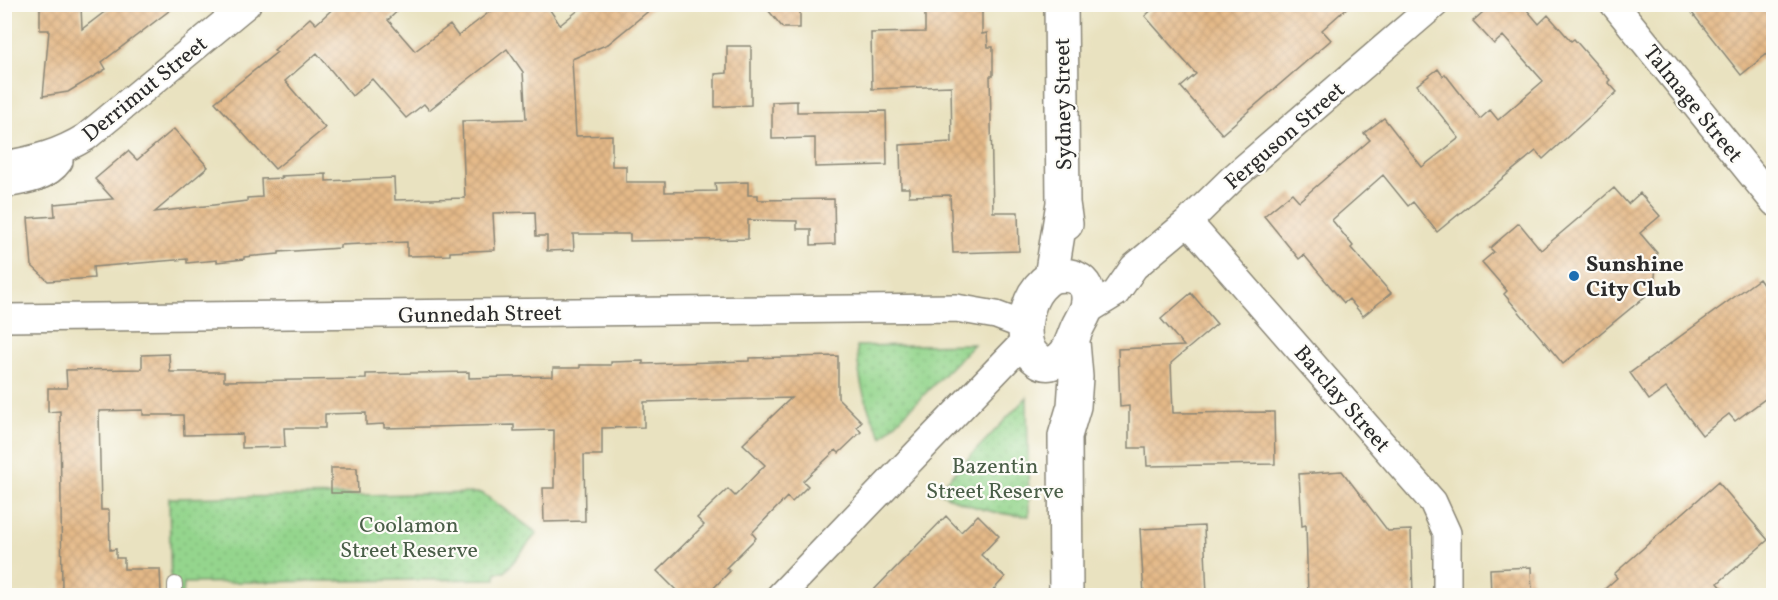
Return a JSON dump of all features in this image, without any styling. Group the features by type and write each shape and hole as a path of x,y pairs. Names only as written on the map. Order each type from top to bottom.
{"street":[{"name":"Derrimut Street","path":"4,165 45,157 68,148 86,137 247,4"},
{"name":"Sydney Street","path":"1042,346 1065,288 1061,4"},
{"name":"Ferguson Street","path":"1065,288 1109,277 1134,267 1188,222 1234,177 1435,4"},
{"name":"Talmage Street","path":"1614,4 1773,202"},
{"name":"Derrimut Street","path":"4,184 27,181 54,168 68,148"},
{"name":"Barclay Street","path":"1188,222 1433,502 1447,533 1447,596"},
{"name":"Sydney Street","path":"1065,288 1031,302 1065,436 1066,596"},
{"name":"Gunnedah Street","path":"956,308 982,300 1009,300 1065,288"},
{"name":"Gunnedah Street","path":"4,318 956,308 996,315 1042,346"},
{"path":"780,596 972,398 1042,346"}],"green space":[{"name":"Bazentin Street Reserve","path":"974,344 882,437 871,415 864,393 857,346"},
{"name":"Bazentin Street Reserve","path":"1027,397 1029,516 982,509 959,502 937,491"},
{"name":"Coolamon Street Reserve","path":"482,493 537,533 505,572 496,572 496,579 184,583 183,595 171,595 169,498"}],"building":[{"path":"40,4 81,6 82,29 115,4 178,4 102,62 106,69 68,92 43,96 49,30 40,30"},
{"path":"338,4 405,4 388,20 415,51 450,25 458,36 500,4 546,4 560,25 586,4 657,4 608,44 572,59 576,136 612,135 612,166 626,166 626,182 665,182 665,192 716,191 715,183 748,182 748,195 758,195 758,200 834,199 835,244 811,245 811,229 797,229 797,221 748,220 748,239 630,241 630,234 573,234 574,250 547,251 547,236 536,236 535,212 493,213 495,250 450,252 450,255 407,256 407,242 340,245 340,248 279,252 279,254 217,262 217,260 187,263 187,259 93,267 94,278 48,281 32,266 28,218 55,216 54,204 113,199 95,179 128,151 137,160 174,129 208,167 155,212 247,201 247,198 262,197 261,179 283,178 281,176 326,174 326,181 394,178 395,200 465,198 462,121 526,119 523,72 507,49 429,110 424,104 406,118 372,79 352,96 317,53 285,81 325,128 275,169 215,102 277,52 274,50 310,18 316,24"},
{"path":"763,4 800,4 800,28 783,28"},
{"path":"925,4 982,4 982,34 987,33 988,47 993,47 993,76 990,76 993,212 1018,212 1019,251 953,253 950,195 909,196 909,188 901,188 900,145 952,142 951,86 872,89 871,33 925,32"},
{"path":"1158,4 1351,4 1322,30 1331,40 1222,134 1181,87 1196,74 1145,16"},
{"path":"1492,4 1522,4 1539,24 1548,15 1571,41 1574,39 1610,80 1608,82 1617,92 1543,159 1536,151 1437,232 1413,202 1408,206 1383,175 1332,220 1353,246 1351,248 1391,293 1363,316 1349,299 1344,303 1304,255 1299,259 1264,216 1292,193 1299,201 1370,140 1364,133 1384,118 1422,167 1459,138 1417,85 1438,69 1443,76 1445,74 1480,119 1490,110 1498,120 1543,81 1503,36 1494,44 1473,21"},
{"path":"1685,4 1773,4 1773,49 1741,75"},
{"path":"727,46 751,46 751,105 715,107 715,74 727,73"},
{"path":"797,101 797,112 886,111 887,165 815,167 815,138 772,139 772,102"},
{"name":"Sunshine City Club","path":"1614,188 1628,204 1640,193 1660,216 1640,233 1657,253 1654,289 1563,364 1504,294 1507,291 1482,262 1494,252 1490,248 1519,223 1541,250"},
{"path":"1759,279 1773,299 1773,393 1735,421 1729,414 1702,435 1666,388 1649,400 1630,373"},
{"path":"1191,293 1217,324 1171,363 1173,413 1274,412 1275,464 1147,466 1146,448 1129,448 1129,406 1120,407 1118,349 1184,346 1161,319"},
{"path":"169,354 170,372 224,372 224,381 366,379 366,374 469,372 469,378 553,376 553,368 611,365 611,362 643,361 643,364 838,356 838,398 862,422 857,427 861,432 839,453 836,450 803,481 808,486 792,502 787,497 752,533 756,538 726,568 730,571 706,596 682,596 657,571 704,525 697,518 728,489 735,496 765,465 743,444 791,398 644,402 644,427 602,428 602,455 584,455 585,521 544,522 543,488 554,488 554,430 514,431 514,425 384,428 384,424 366,425 366,413 325,414 325,428 284,428 285,447 242,448 242,434 184,435 183,415 143,415 143,410 99,411 101,510 109,510 110,550 116,549 116,558 124,558 124,569 160,569 161,592 62,593 60,411 48,412 48,388 67,388 66,370 142,369 142,355"},
{"path":"331,468 357,468 358,493 331,493"},
{"path":"1342,471 1388,531 1411,530 1413,596 1308,596 1306,525 1302,526 1299,474"},
{"path":"1718,482 1768,540 1718,583 1729,596 1597,596 1617,578 1614,574"},
{"path":"978,515 999,536 981,555 1005,577 988,596 868,596 946,516 961,532"},
{"path":"1204,526 1207,596 1144,596 1140,529"},
{"path":"1531,567 1532,596 1491,596 1490,569"}],"place":[{"name":"Sunshine City Club","path":"1574,276"}]}
